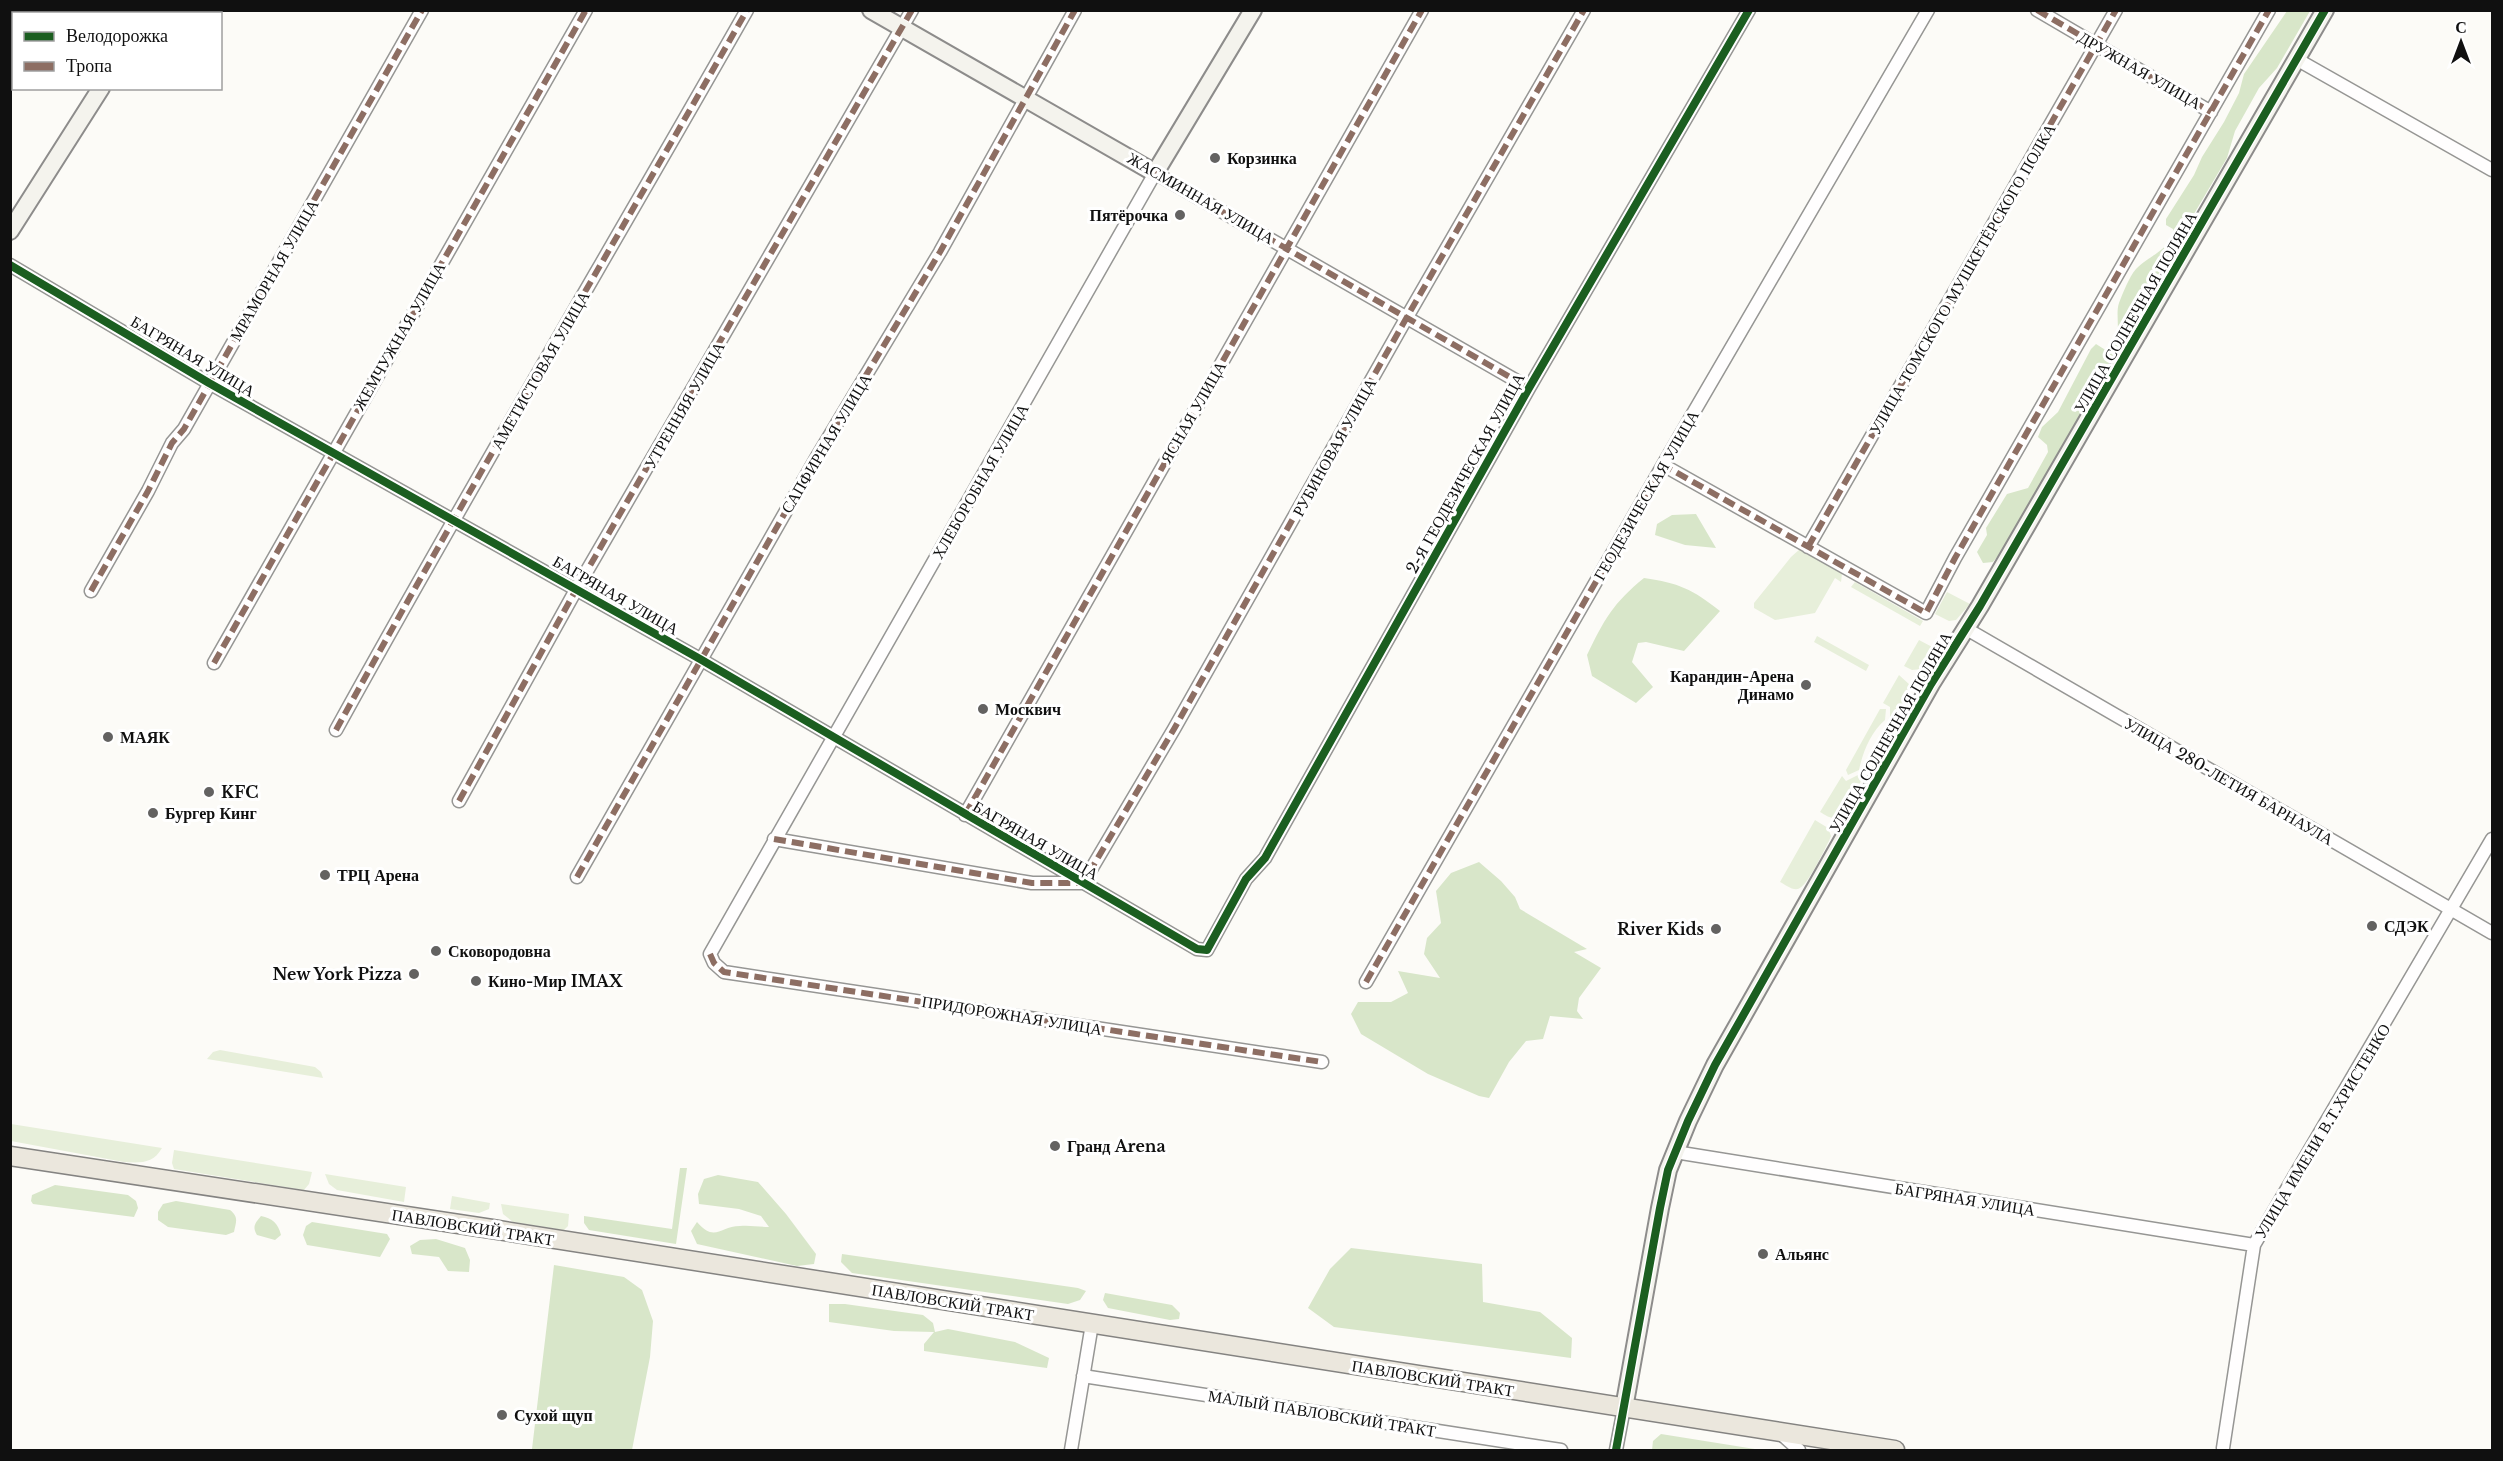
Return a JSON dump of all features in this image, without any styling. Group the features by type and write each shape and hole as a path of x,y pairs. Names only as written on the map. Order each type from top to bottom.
{"main road":[{"name":"ПАВЛОВСКИЙ ТРАКТ","path":"10,1156 503,1231 1895,1450"}],"street":[{"name":"МРАМОРНАЯ УЛИЦА","path":"92,591 172,443 184,429 422,10"},
{"name":"ЖЕМЧУЖНАЯ УЛИЦА","path":"214,663 586,10"},
{"name":"АМЕТИСТОВАЯ УЛИЦА","path":"336,730 453,519 747,10"},
{"name":"ЖАСМИННАЯ УЛИЦА","path":"871,10 1529,388"},
{"name":"УТРЕННЯЯ УЛИЦА","path":"459,801 577,588 912,10"},
{"name":"САПФИРНАЯ УЛИЦА","path":"577,877 700,658 940,252 1075,10"},
{"name":"ХЛЕБОРОБНАЯ УЛИЦА","path":"710,954 1155,173 1253,10"},
{"name":"ЯСНАЯ УЛИЦА","path":"965,815 1422,10"},
{"name":"РУБИНОВАЯ УЛИЦА","path":"1083,883 1174,729 1584,10"},
{"name":"2-Я ГЕОДЕЗИЧЕСКАЯ УЛИЦА","path":"1207,950 1246,879 1265,858 1529,388 1749,10"},
{"name":"ГЕОДЕЗИЧЕСКАЯ УЛИЦА","path":"1366,982 1928,10"},
{"name":"ДРУЖНАЯ УЛИЦА","path":"2037,10 2211,112"},
{"name":"УЛИЦА ТОМСКОГО МУШКЕТЁРСКОГО ПОЛКА","path":"1808,547 2116,10"},
{"path":"1663,465 1926,613 1955,558 2269,10"},
{"name":"УЛИЦА СОЛНЕЧНАЯ ПОЛЯНА","path":"1624,1408 1660,1208 1675,1152 1715,1065 1965,628 2298,60 2325,10"},
{"path":"2298,60 2493,170"},
{"path":"10,231 100,90"},
{"name":"БАГРЯНАЯ УЛИЦА","path":"10,265 209,383 700,658 1197,949 1207,950"},
{"name":"УЛИЦА 280-ЛЕТИЯ БАРНАУЛА","path":"1965,628 2493,933"},
{"path":"774,839 1032,883 1083,883"},
{"name":"УЛИЦА ИМЕНИ В.Т.ХРИСТЕНКО","path":"2223,1448 2254,1245 2493,839"},
{"name":"ПРИДОРОЖНАЯ УЛИЦА","path":"710,954 714,963 724,972 1322,1062"},
{"name":"БАГРЯНАЯ УЛИЦА","path":"1675,1152 2254,1245"},
{"path":"1071,1450 1092,1324"},
{"name":"МАЛЫЙ ПАВЛОВСКИЙ ТРАКТ","path":"1083,1376 1561,1450"},
{"path":"1616,1450 1624,1408"},
{"path":"1780,1433 1799,1450"}],"green space":[{"path":"2287,11 2310,11 2277,68 2259,88 2235,131 2227,158 2149,290 2073,430 2006,546 1993,562 1983,563 1977,552 1987,535 1986,528 2007,494 2028,488 2048,452 2047,445 2038,437 2042,427 2058,412 2091,349 2096,344 2107,351 2116,340 2119,303 2129,281 2136,269 2165,247 2174,235 2173,229 2166,225 2166,219 2224,122 2239,93 2244,74"},
{"path":"1696,514 1716,548 1685,545 1655,535 1657,524 1672,515"},
{"path":"1800,549 1842,574 1841,582 1835,578 1815,613 1775,620 1754,608 1754,603"},
{"path":"1644,578 1685,588 1720,611 1684,651 1646,642 1638,643 1632,662 1653,687 1636,703 1592,676 1587,655 1610,613 1624,596"},
{"path":"1855,582 1923,621 1920,626 1851,587"},
{"path":"1947,592 1970,604 1956,620 1949,621 1935,614"},
{"path":"1817,636 1869,665 1866,671 1814,642"},
{"path":"1919,640 1936,649 1923,669 1912,670 1904,666"},
{"path":"1899,675 1910,685 1909,698 1886,730 1890,718 1890,707 1883,703"},
{"path":"1880,709 1886,709 1885,720 1868,742 1859,770 1848,775 1846,770"},
{"path":"1862,773 1857,793 1845,813 1834,818 1820,812 1842,776 1846,781"},
{"path":"1815,820 1828,828 1831,836 1806,882 1798,889 1791,888 1780,882"},
{"path":"1479,862 1515,897 1520,909 1587,949 1574,952 1601,968 1579,998 1577,1011 1583,1019 1550,1016 1543,1039 1526,1041 1509,1062 1489,1098 1479,1096 1428,1074 1361,1034 1351,1014 1358,1002 1391,1002 1408,993 1398,971 1440,978 1424,954 1427,938 1441,923 1436,891 1451,873"},
{"path":"220,1050 315,1067 321,1072 323,1078 207,1059 213,1052"},
{"path":"10,1124 162,1148 150,1160 124,1162 11,1141"},
{"path":"174,1150 312,1172 309,1184 304,1190 174,1169 172,1163"},
{"path":"680,1168 687,1168 676,1244 589,1230 584,1223 584,1216 672,1229"},
{"path":"325,1174 406,1187 404,1202 337,1190 329,1184"},
{"path":"718,1175 758,1182 816,1254 814,1264 797,1266 697,1244 691,1231 697,1222 703,1228 713,1232 740,1226 769,1227 761,1216 739,1209 699,1204 698,1194 704,1179"},
{"path":"55,1185 128,1195 136,1201 138,1208 134,1217 33,1204 32,1195"},
{"path":"452,1196 490,1203 489,1209 479,1213 450,1209"},
{"path":"176,1201 230,1210 236,1217 234,1232 226,1235 168,1227 158,1220 158,1212 163,1204"},
{"path":"501,1204 569,1214 568,1226 564,1230 513,1222 503,1214"},
{"path":"261,1216 268,1218 278,1227 281,1235 275,1240 257,1235 255,1225"},
{"path":"312,1222 387,1234 390,1239 380,1257 307,1245 303,1235 306,1226"},
{"path":"436,1239 465,1248 470,1260 469,1272 448,1271 439,1257 412,1254 410,1246 420,1240"},
{"path":"1351,1248 1482,1264 1483,1302 1540,1312 1572,1338 1571,1358 1334,1327 1308,1308 1330,1269"},
{"path":"842,1254 1086,1291 1080,1300 1068,1304 852,1273 841,1262"},
{"path":"554,1265 624,1277 642,1290 653,1321 650,1357 632,1450 524,1450 532,1449"},
{"path":"1105,1293 1172,1305 1180,1313 1179,1319 1170,1320 1108,1308 1103,1300"},
{"path":"829,1304 845,1304 923,1315 933,1323 935,1332 948,1329 1015,1342 1049,1358 1047,1368 924,1351 924,1344 934,1332 894,1331 829,1322"},
{"path":"1661,1434 1761,1450 1652,1450 1653,1441"}],"marked path":[{"path":"91,591 148,491 172,443 184,429 422,10"},
{"path":"214,663 586,10"},
{"path":"336,730 488,459 747,10"},
{"path":"459,801 577,588 912,10"},
{"path":"577,877 818,455 940,252 1075,10"},
{"path":"965,815 1422,10"},
{"path":"774,839 1032,883 1083,883 1174,729 1584,10"},
{"path":"2037,10 2211,112"},
{"path":"1808,547 2116,10"},
{"path":"1366,982 1663,465 1926,613 1955,558 2269,10"},
{"path":"1155,173 1529,388"},
{"path":"710,954 714,963 724,972 1322,1062"}],"cycle path":[{"path":"10,265 209,383 700,659 1197,949 1207,950 1246,879 1265,858 1529,388 1749,10"},
{"path":"1616,1450 1668,1170 1715,1065 1931,684 1980,606 2325,10"}],"place":[{"name":"Корзинка","path":"1215,158"},
{"name":"Пятёрочка","path":"1180,215"},
{"name":"Карандин-Арена Динамо","path":"1806,685"},
{"name":"Москвич","path":"983,709"},
{"name":"МАЯК","path":"108,737"},
{"name":"KFC","path":"209,792"},
{"name":"Бургер Кинг","path":"153,813"},
{"name":"ТРЦ Арена","path":"325,875"},
{"name":"СДЭК","path":"2372,926"},
{"name":"River Kids","path":"1716,929"},
{"name":"Сковородовна","path":"436,951"},
{"name":"New York Pizza","path":"414,974"},
{"name":"Кино-Мир IMAX","path":"476,981"},
{"name":"Гранд Arena","path":"1055,1146"},
{"name":"Альянс","path":"1763,1254"},
{"name":"Сухой щуп","path":"502,1415"}]}
